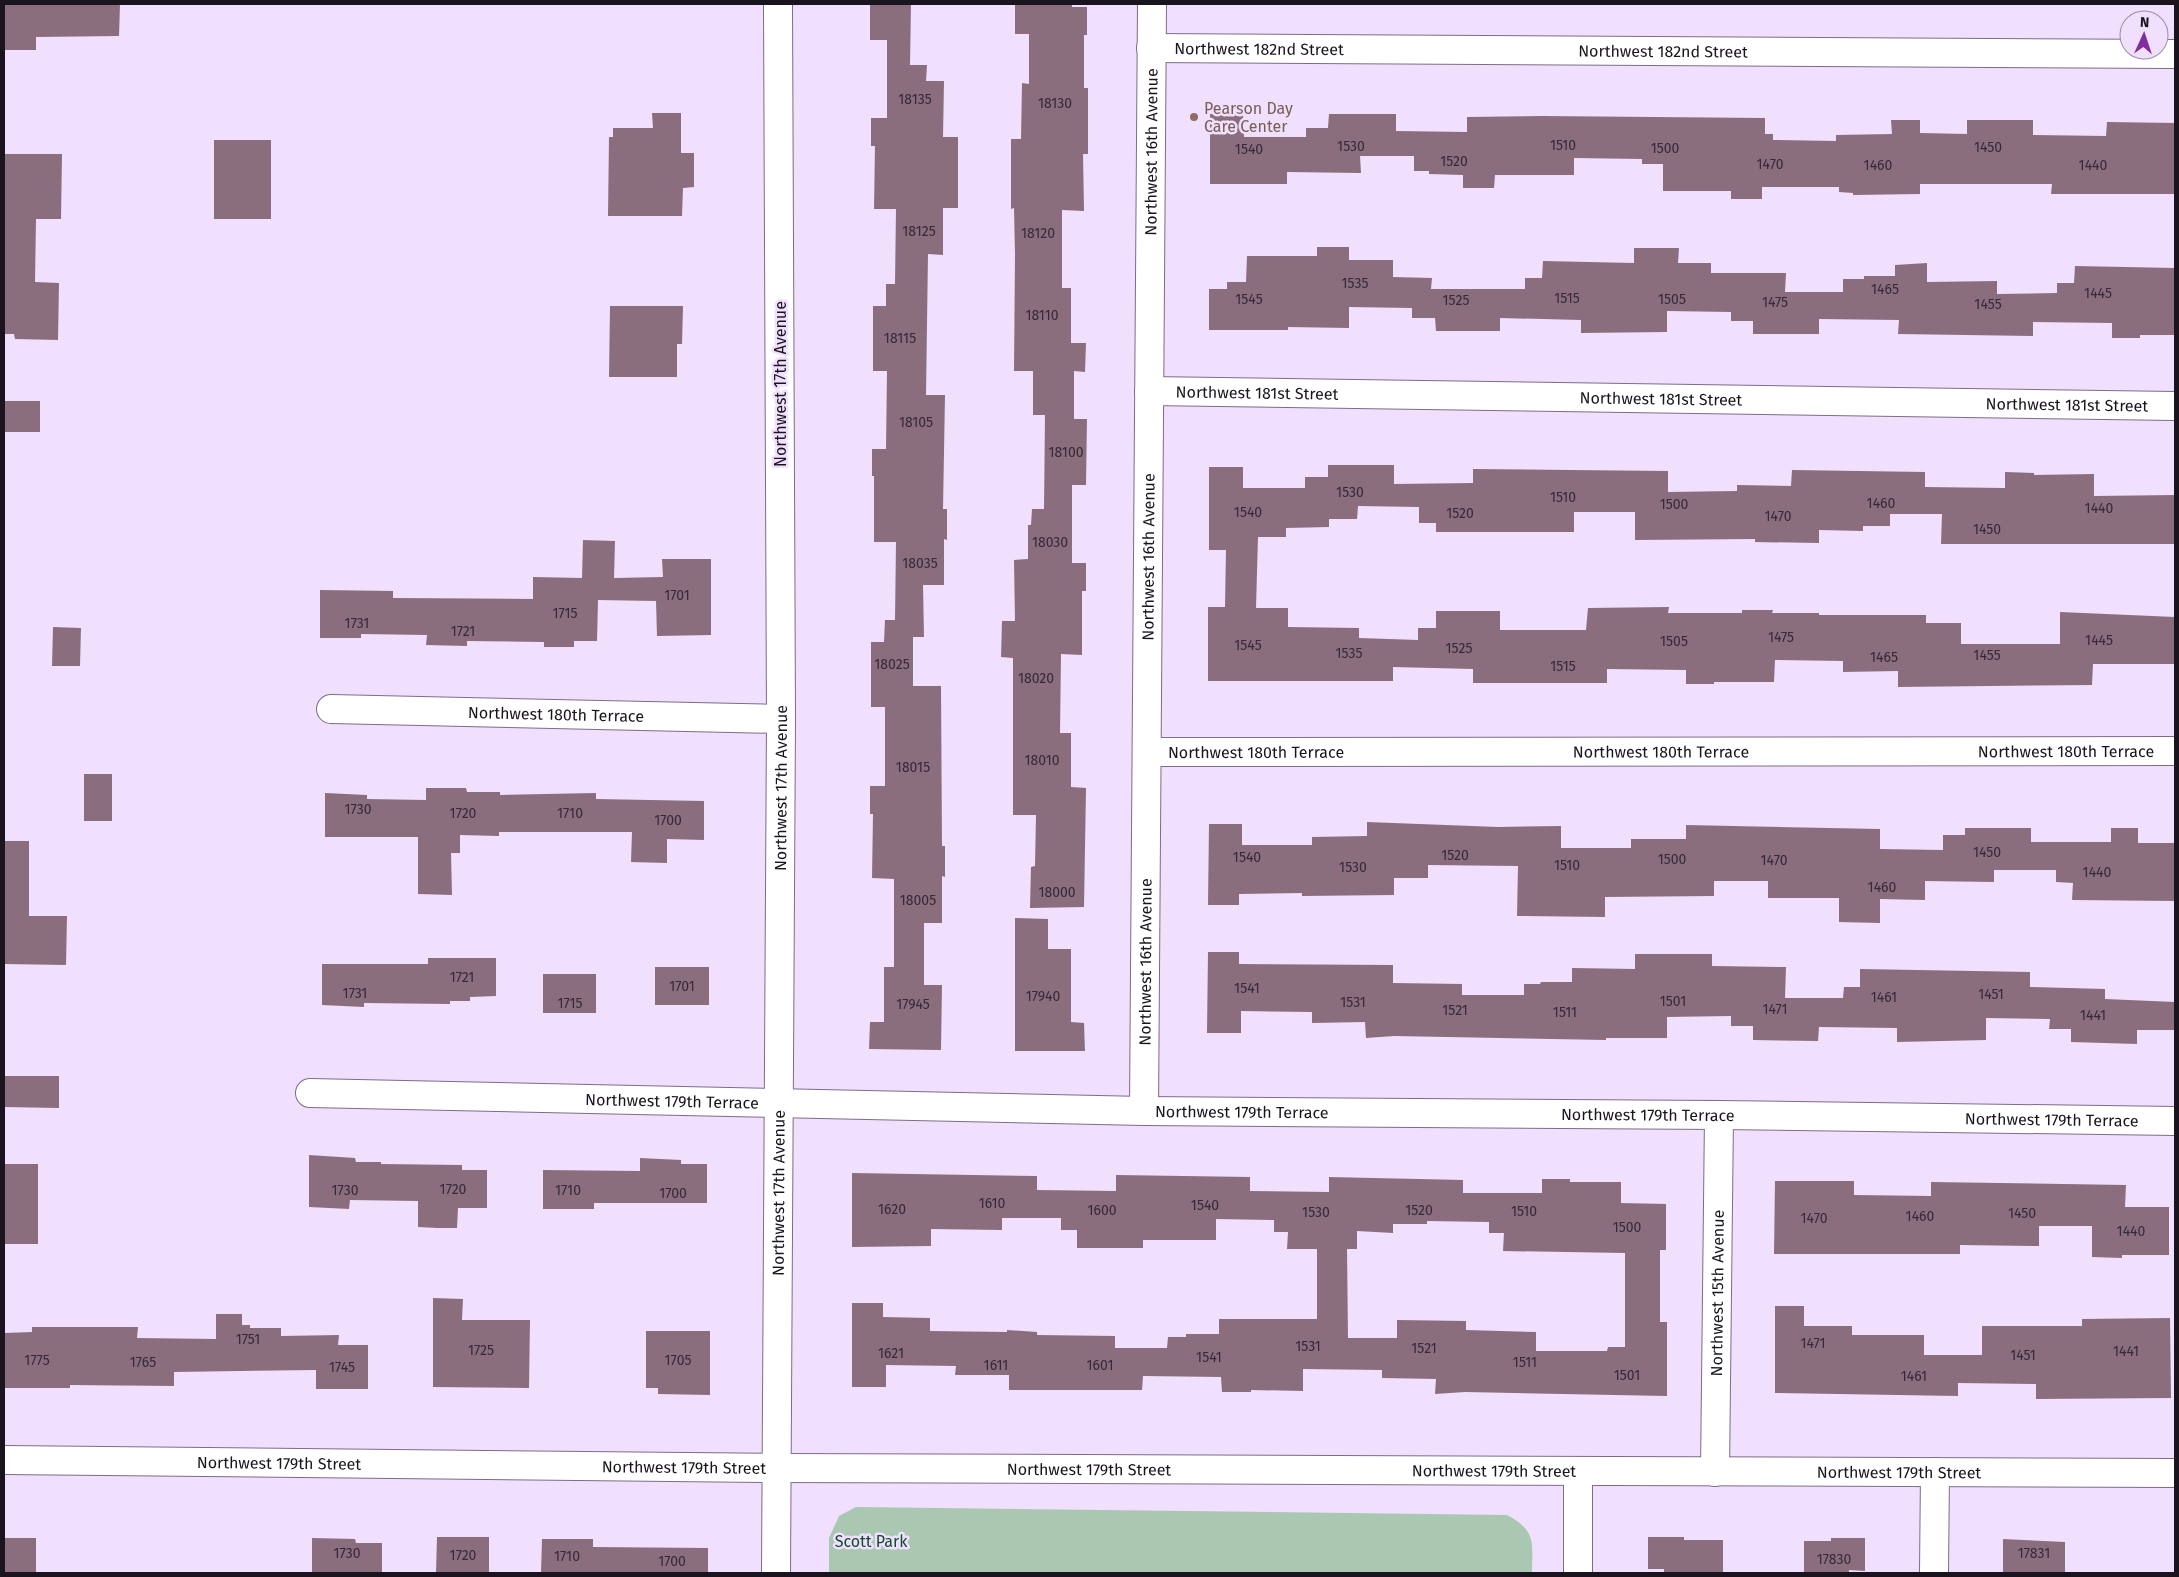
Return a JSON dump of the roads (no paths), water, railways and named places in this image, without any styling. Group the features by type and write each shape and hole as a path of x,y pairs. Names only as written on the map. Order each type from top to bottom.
{"street":[{"name":"Northwest 17th Avenue","path":"776,1573 781,718 778,4"},
{"name":"Northwest 16th Avenue","path":"1144,1111 1152,4"},
{"name":"Northwest 182nd Street","path":"1151,48 2175,54"},
{"name":"Northwest 181st Street","path":"1149,391 2175,406"},
{"name":"Northwest 180th Terrace","path":"331,709 781,718"},
{"name":"Northwest 180th Terrace","path":"1146,752 2175,751"},
{"name":"Northwest 179th Terrace","path":"310,1093 1144,1111 1718,1115 2175,1121"},
{"name":"Northwest 15th Avenue","path":"1715,1472 1718,1115"},
{"name":"Northwest 179th Street","path":"4,1460 776,1468 2175,1473"},
{"path":"1578,1471 1578,1573"},
{"path":"1934,1573 1935,1472"}],"place":[{"name":"Pearson Day Care Center","path":"1194,117"}],"park label":[{"name":"Scott Park","path":"871,1541"}]}
